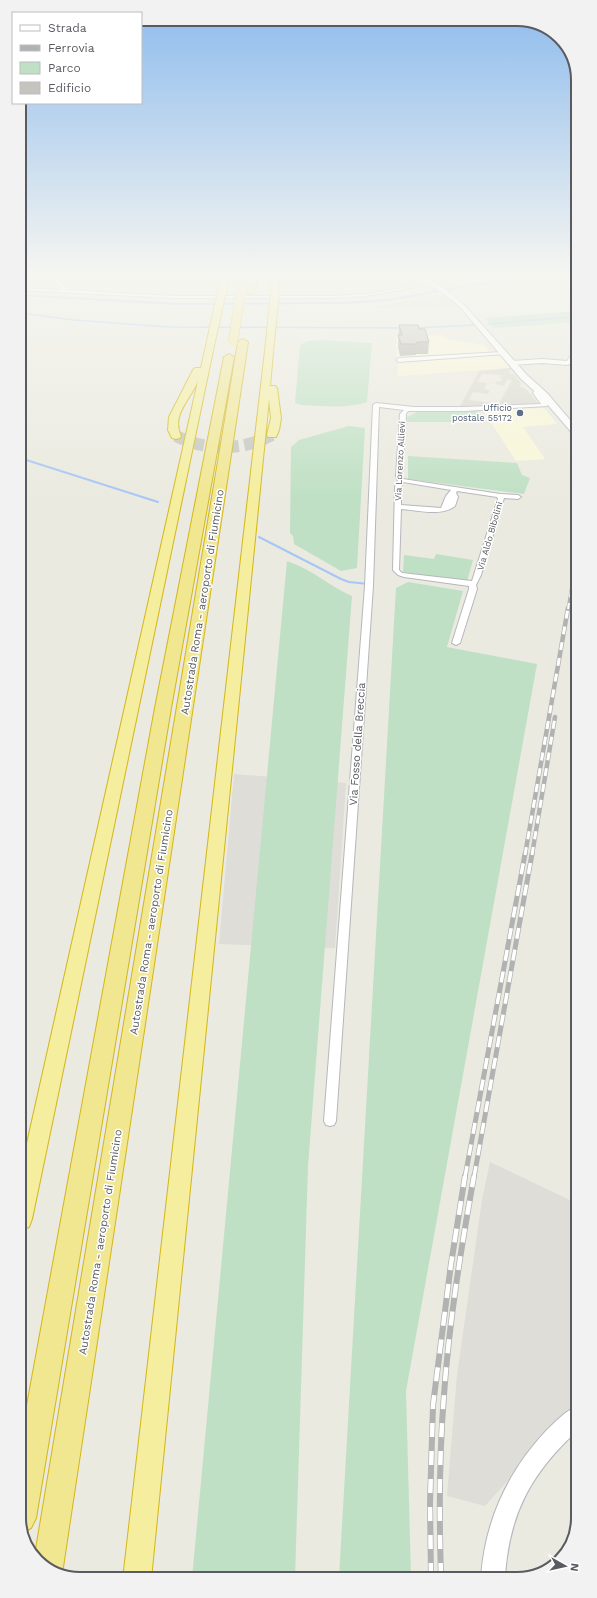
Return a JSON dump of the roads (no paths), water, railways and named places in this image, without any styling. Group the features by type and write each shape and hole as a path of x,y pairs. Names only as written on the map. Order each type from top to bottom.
{"highway":[{"path":"176,436 172,426 174,414 191,387 207,351"},
{"path":"26,1196 209,351"},
{"name":"Autostrada Roma - aeroporto di Fiumicino","path":"26,1489 163,708 238,351"},
{"name":"Autostrada Roma - aeroporto di Fiumicino","path":"49,1562 238,351"},
{"path":"138,1572 269,351"},
{"path":"268,367 271,371 276,418 276,428 272,435"}],"main road":[{"path":"500,351 571,426"},
{"path":"493,1572 493,1561 497,1540 514,1494 529,1469 543,1450 571,1423"}],"street":[{"path":"399,360 502,353"},
{"path":"512,363 542,361 568,363 571,361"},
{"name":"Via Lorenzo Allievi","path":"472,584 400,574 396,570 398,484 401,480 399,476 402,418 405,411 414,409 464,409 545,405 536,392 541,393"},
{"name":"Via Fosso della Breccia","path":"330,1121 369,587 376,405 414,409"},
{"path":"401,480 454,491 518,497"},
{"path":"398,507 439,510 444,509 449,496 454,491"},
{"name":"Via Aldo Bibolini","path":"456,643 473,589 472,584 475,582 478,574 501,499 500,496"}],"waterway":[{"path":"26,460 158,502"},
{"path":"259,537 341,579 349,582 369,584"}],"tunnel":[{"path":"176,436 200,444 224,447 249,444 272,435"}],"railway":[{"path":"568,609 571,591"},
{"path":"525,855 568,608"},
{"path":"532,855 555,717"},
{"path":"465,1177 525,854"},
{"path":"474,1177 532,854"},
{"path":"431,1572 430,1503 433,1405 451,1264 465,1176"},
{"path":"441,1572 440,1463 446,1368 456,1286 474,1176"}],"place":[{"name":"Ufficio postale 55172","path":"520,413"}]}
